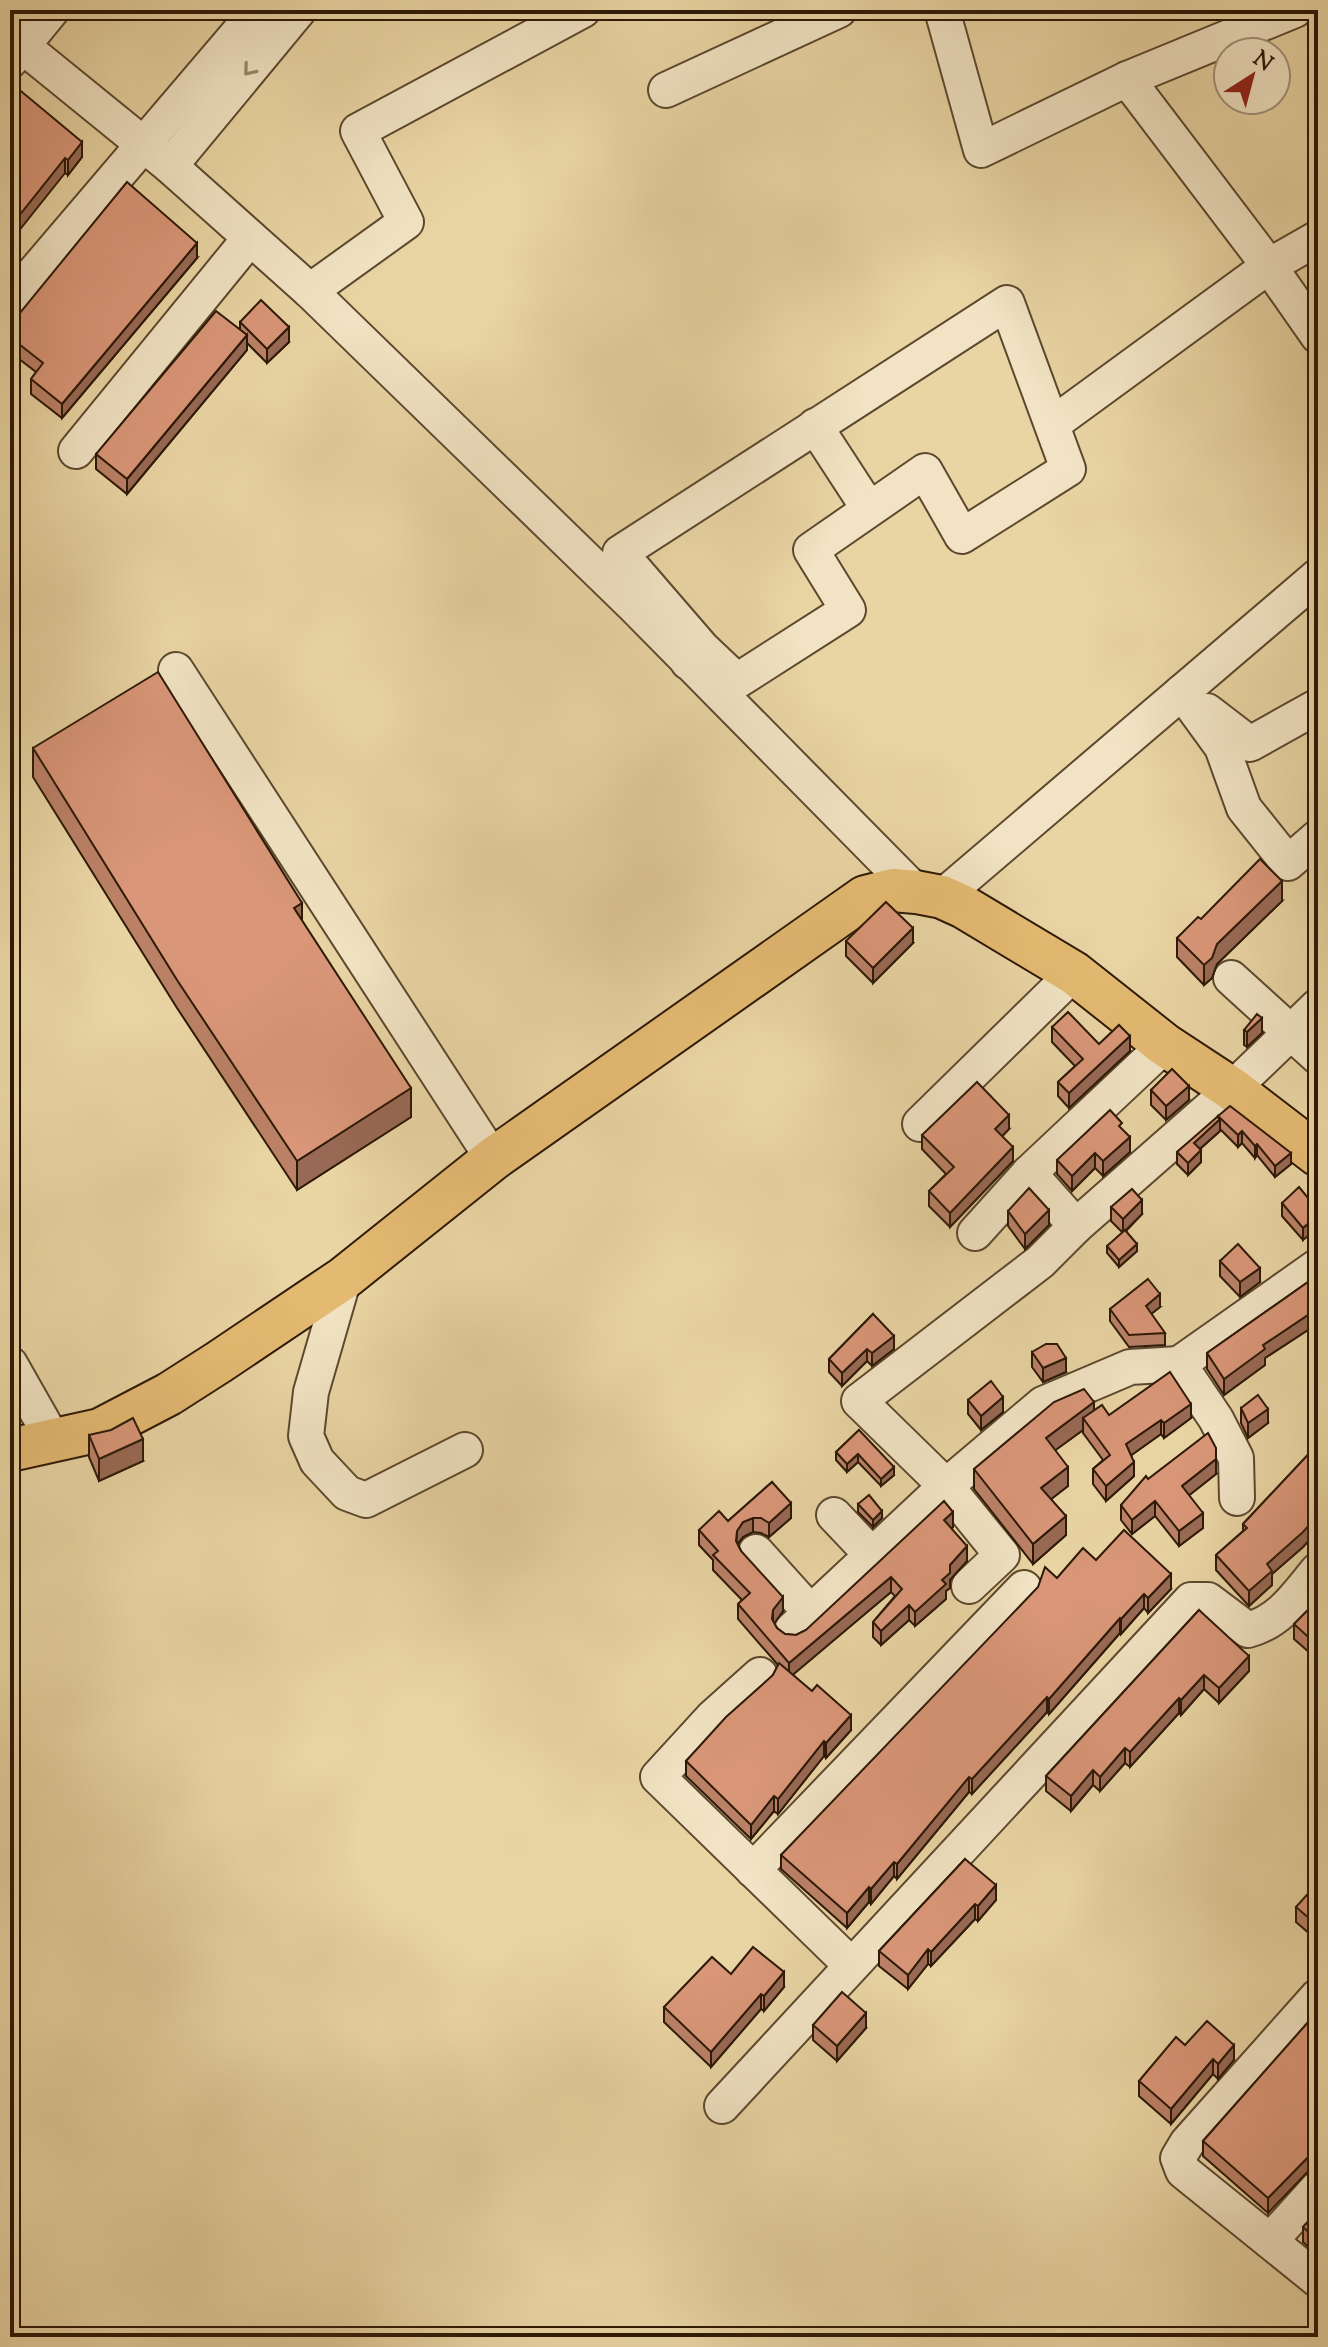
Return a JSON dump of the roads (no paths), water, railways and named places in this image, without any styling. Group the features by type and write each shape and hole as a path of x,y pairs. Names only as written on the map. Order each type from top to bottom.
{"main road":[{"path":"10,1450 52,1438 100,1430 169,1394 344,1278 493,1159 865,897 893,890 929,894 964,907 1074,973 1165,1045 1232,1089 1318,1155"}],"street":[{"path":"52,10 14,47 170,166 310,291 623,595 695,655 929,894 1182,692 1318,576"},
{"path":"10,301 258,10"},
{"path":"170,166 299,10"},
{"path":"310,291 406,222 358,131 583,10"},
{"path":"666,90 839,10"},
{"path":"942,10 981,150 1127,79 1295,10"},
{"path":"1127,79 1269,266 1318,336"},
{"path":"76,451 250,238"},
{"path":"1061,418 1269,266 1318,238"},
{"path":"1007,303 1068,469 962,536 925,471 811,550 848,610 737,681 695,655 620,553 1007,303"},
{"path":"815,426 869,509"},
{"path":"176,670 493,1159"},
{"path":"1182,692 1250,744 1318,706"},
{"path":"1182,692 1222,747 1244,808 1288,863 1318,837"},
{"path":"920,1124 1074,973"},
{"path":"1231,978 1318,1057"},
{"path":"969,1586 1002,1555 946,1486 859,1401 1040,1262 1076,1226 1232,1089 1318,1006"},
{"path":"975,1233 1029,1173 1165,1045"},
{"path":"1029,1173 1076,1226"},
{"path":"756,1552 801,1622 946,1486 1043,1404 1130,1367 1179,1364 1318,1266"},
{"path":"344,1278 311,1392 306,1436 317,1461 347,1493 366,1500 465,1450"},
{"path":"10,1364 52,1438"},
{"path":"1179,1364 1216,1419 1236,1458 1237,1498"},
{"path":"834,1515 871,1554"},
{"path":"722,2106 1191,1600 1208,1600 1248,1630 1266,1625 1318,1570"},
{"path":"753,1870 1024,1588"},
{"path":"760,1675 712,1718 658,1777 851,1965"},
{"path":"1318,1996 1187,2143 1178,2158 1183,2171 1318,2280"},
{"path":"1270,2241 1318,2188"}]}
